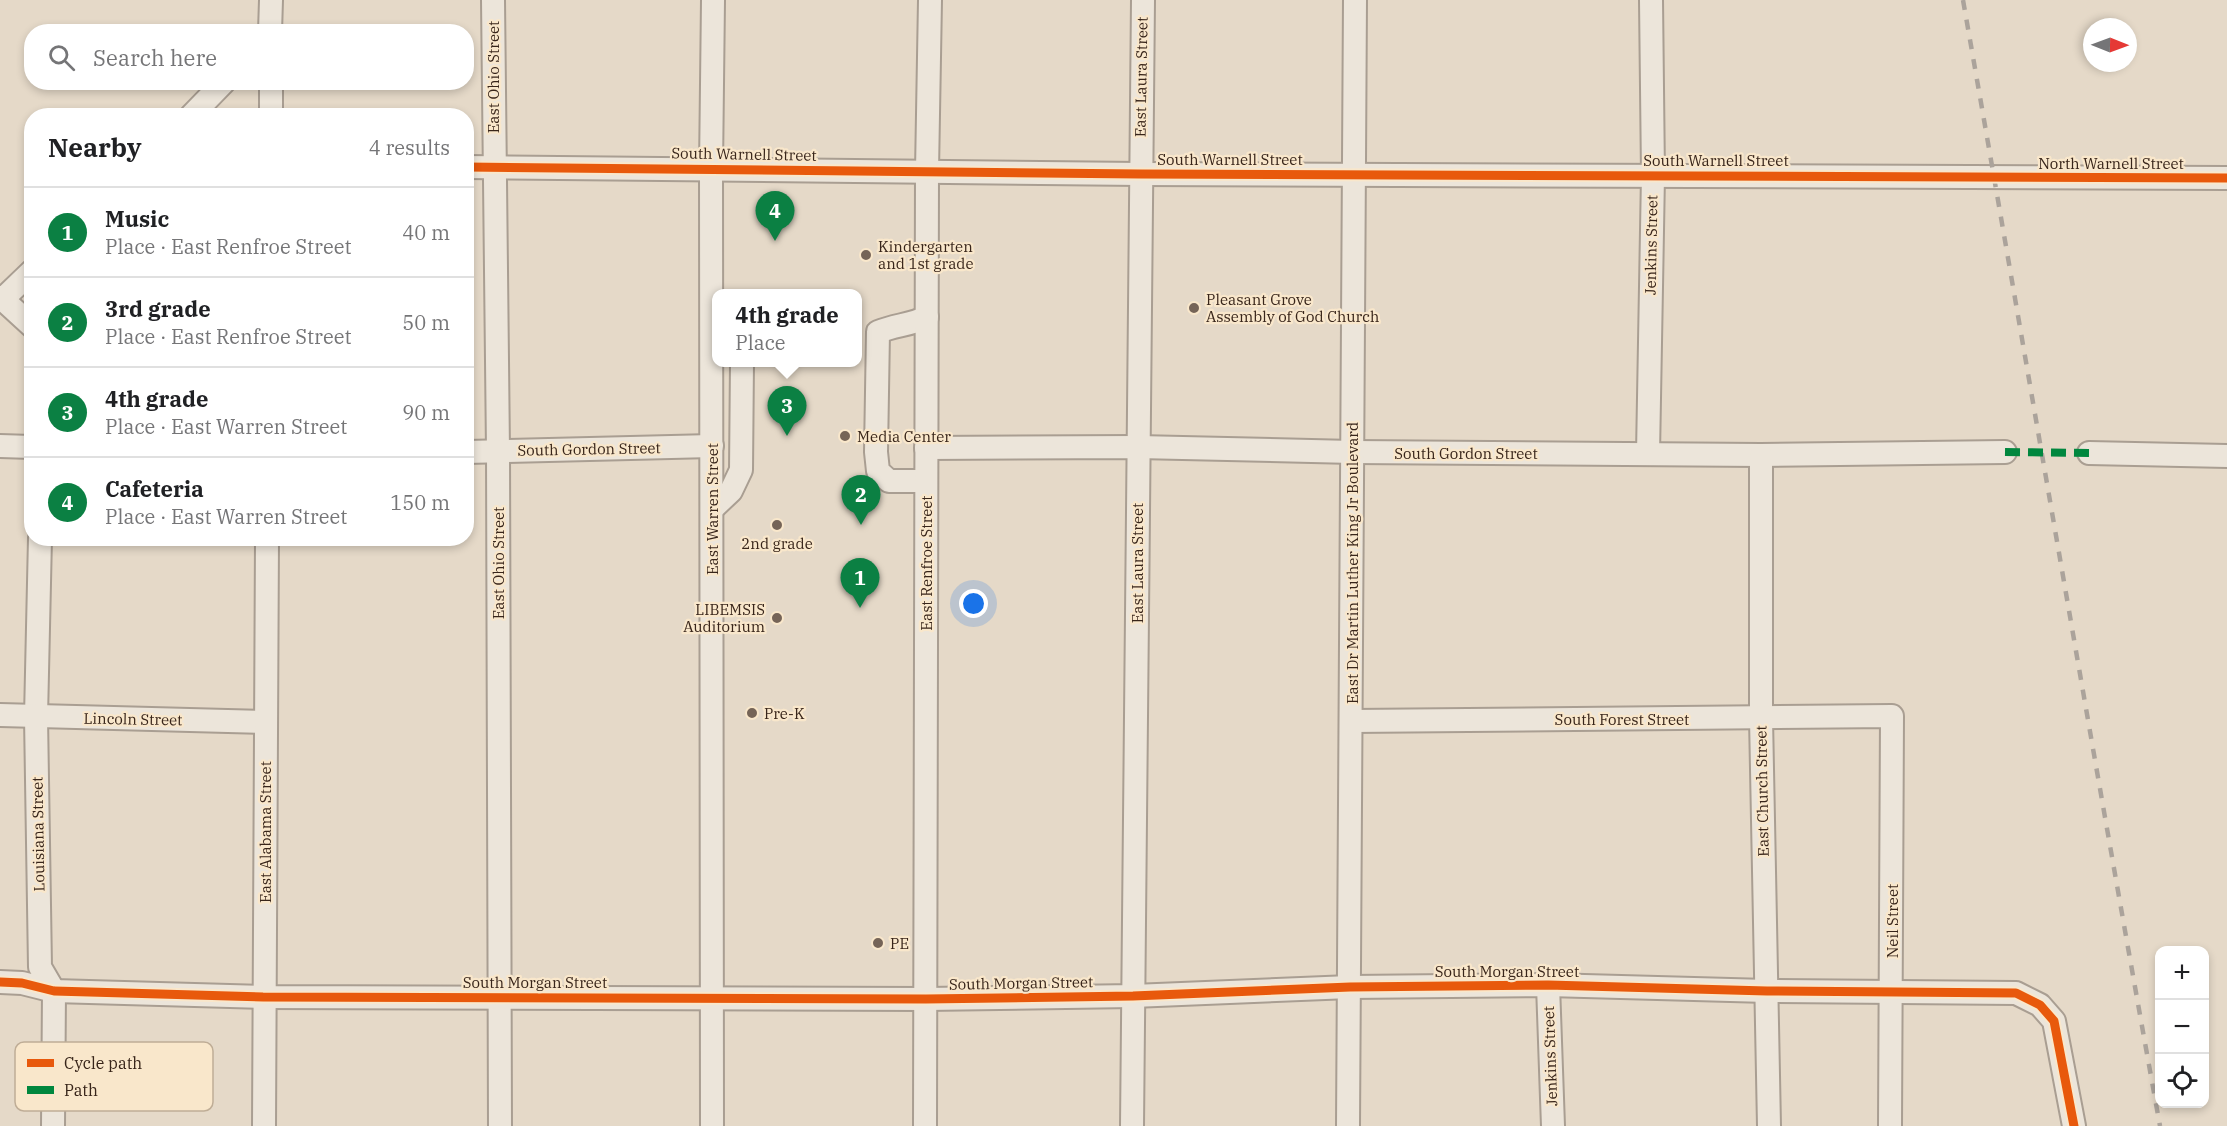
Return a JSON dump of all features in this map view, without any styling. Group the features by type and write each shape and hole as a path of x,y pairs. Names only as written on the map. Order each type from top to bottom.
{"street":[{"path":"270,24 271,0"},
{"name":"East Ohio Street","path":"493,0 498,451 500,1126"},
{"name":"East Warren Street","path":"713,0 711,168 715,288"},
{"name":"East Renfroe Street","path":"925,1126 927,171 930,0"},
{"name":"East Laura Street","path":"1132,1126 1143,0"},
{"name":"East Dr Martin Luther King Jr Boulevard","path":"1348,1126 1355,0"},
{"name":"Jenkins Street","path":"1648,454 1653,175 1651,0"},
{"path":"198,108 216,90"},
{"path":"270,90 271,108"},
{"name":"South Warnell Street","path":"474,167 1140,174 1994,177"},
{"name":"North Warnell Street","path":"1994,177 2227,178"},
{"path":"24,278 1,298 24,319"},
{"path":"926,485 919,481 889,481 878,471 876,452 878,332 892,326 910,325 927,317"},
{"name":"East Warren Street","path":"712,1126 714,367"},
{"path":"712,509 730,491 741,470 742,367"},
{"path":"0,446 24,447"},
{"name":"South Gordon Street","path":"474,452 712,446"},
{"name":"South Gordon Street","path":"926,448 1138,447 1353,452 1761,455 2005,452"},
{"path":"2089,453 2227,456"},
{"name":"East Church Street","path":"1761,455 1761,718 1769,1126"},
{"name":"Louisiana Street","path":"40,546 36,717 40,968 54,991 54,1042"},
{"name":"East Alabama Street","path":"264,1126 267,546"},
{"name":"Lincoln Street","path":"0,715 266,722"},
{"name":"South Forest Street","path":"1352,721 1892,716"},
{"name":"Neil Street","path":"1890,1126 1892,716"},
{"name":"South Morgan Street","path":"0,982 22,983 54,991 264,997 926,999 1133,996 1350,987 1548,985 1767,991 2016,993 2040,1005 2054,1021 2074,1126"},
{"name":"Jenkins Street","path":"1548,985 1553,1126"},
{"name":"Louisiana Street","path":"53,1111 53,1126"}],"railway":[{"path":"1963,0 2160,1126"}],"marked path":[{"path":"2005,452 2089,453"}],"cycle path":[{"path":"474,167 1140,174 2227,178"},
{"path":"0,982 22,983 54,991 263,997 926,999 1133,996 1350,987 1548,985 1767,991 2016,993 2040,1005 2054,1021 2074,1126"}],"place":[{"name":"Cafeteria","path":"775,241"},
{"name":"Kindergarten and 1st grade","path":"866,255"},
{"name":"Pleasant Grove Assembly of God Church","path":"1194,308"},
{"name":"4th grade","path":"787,436"},
{"name":"Media Center","path":"845,436"},
{"name":"2nd grade","path":"777,525"},
{"name":"3rd grade","path":"861,525"},
{"name":"Music","path":"860,608"},
{"name":"LIBEMSIS Auditorium","path":"777,618"},
{"name":"Pre-K","path":"752,713"},
{"name":"PE","path":"878,943"}]}
